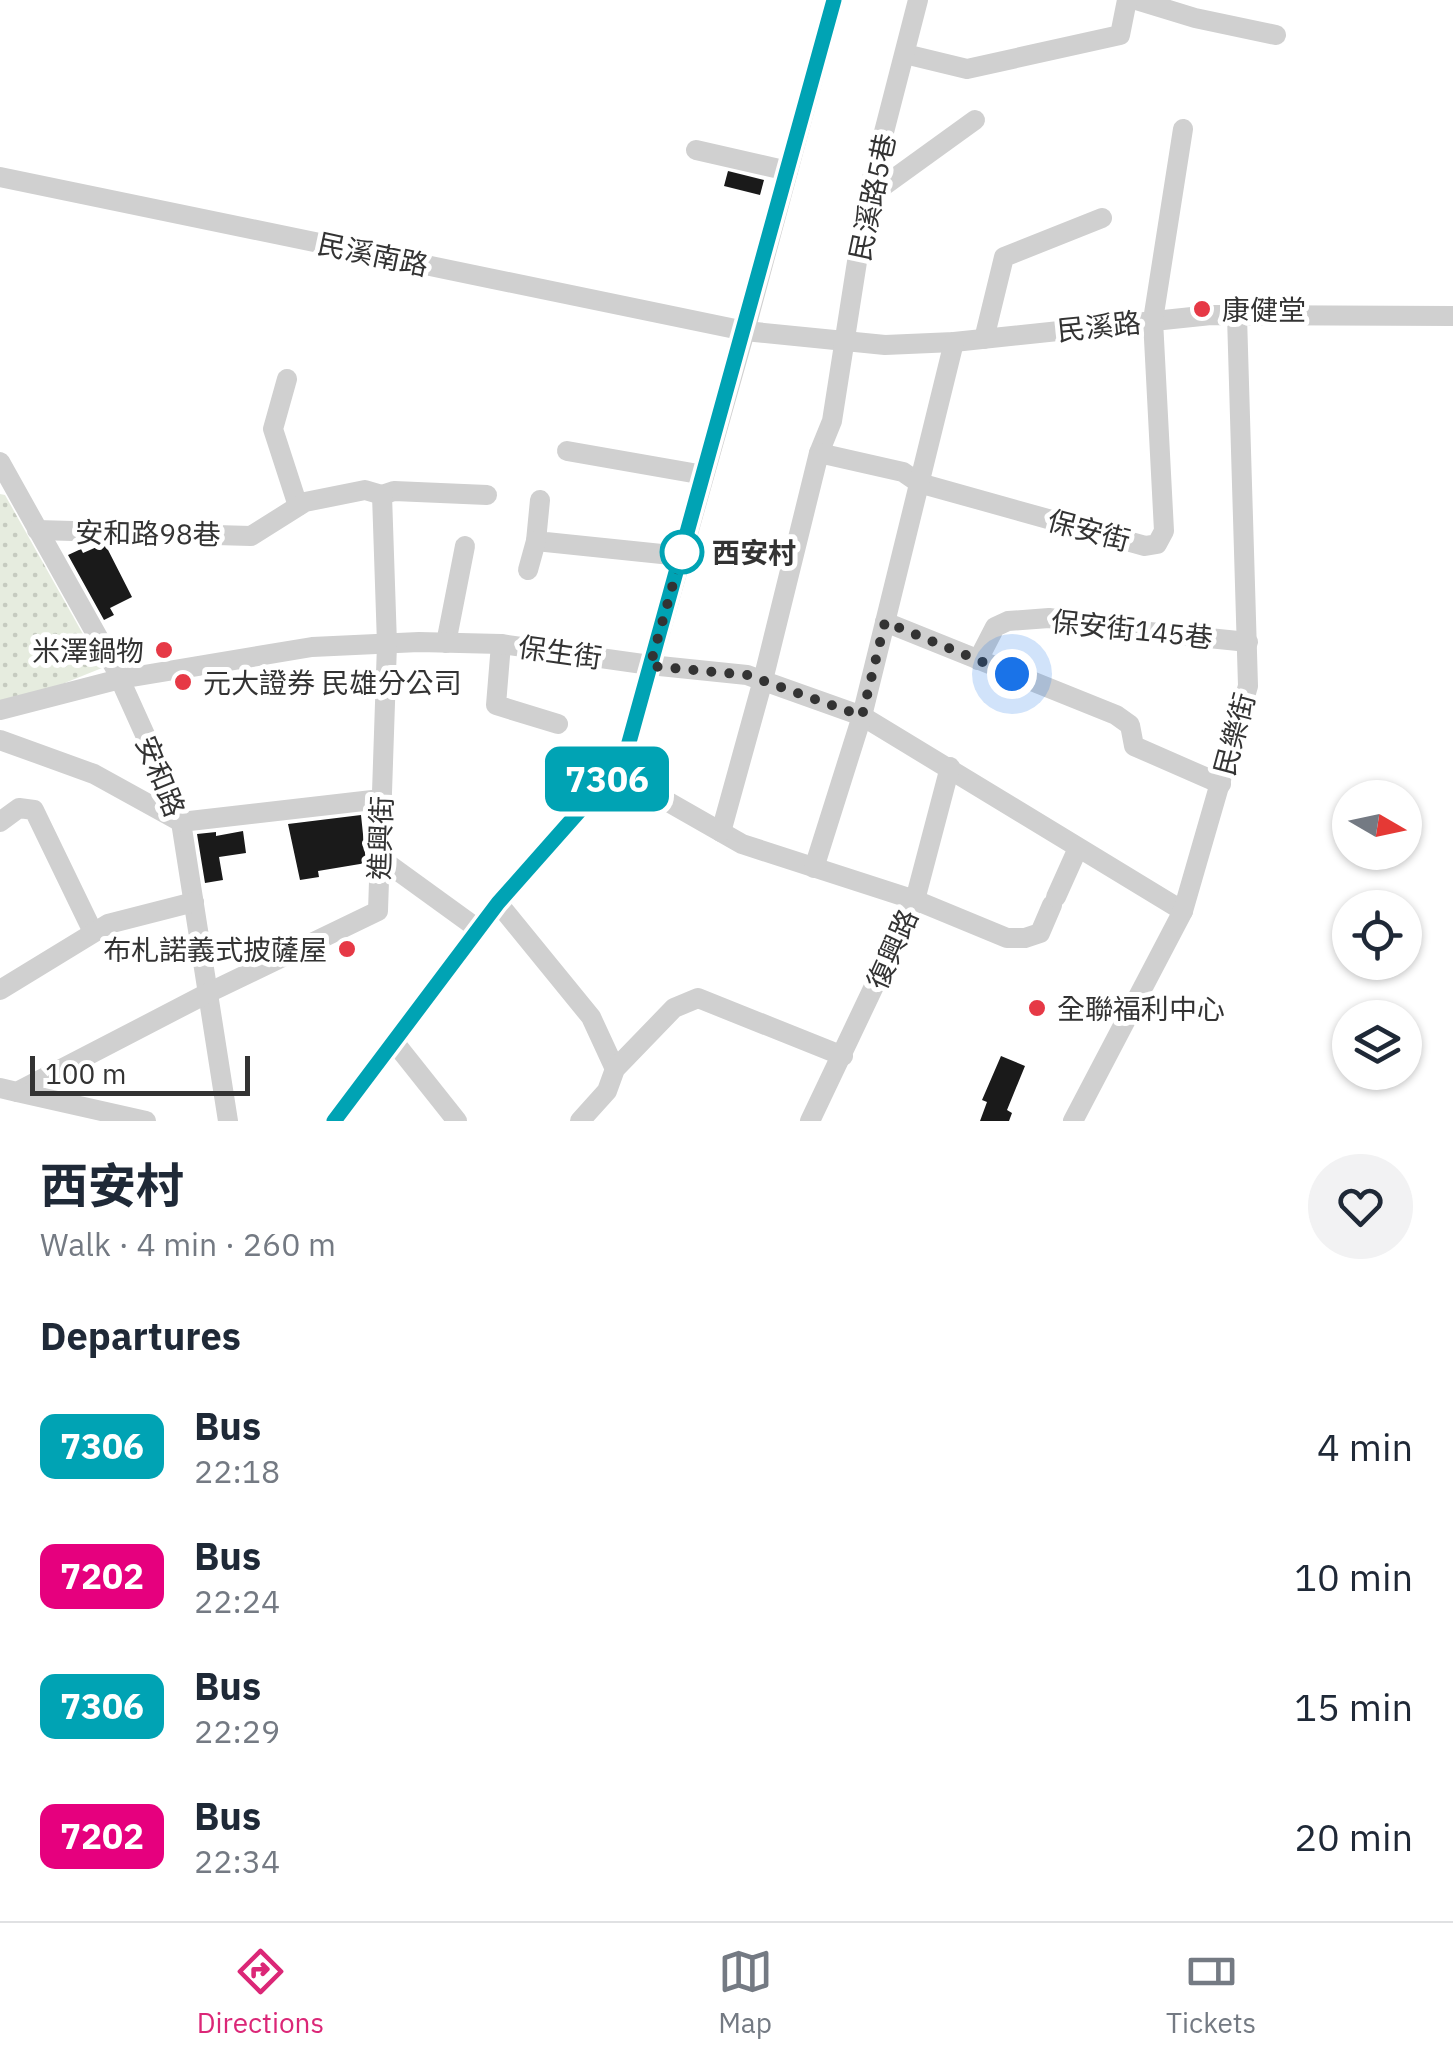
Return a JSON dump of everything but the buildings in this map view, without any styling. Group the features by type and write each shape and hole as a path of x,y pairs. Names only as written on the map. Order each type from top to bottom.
{"street":[{"path":"334,1121 498,903 614,772 628,746 834,0"},
{"name":"民溪路5巷","path":"721,832 819,453 832,421 866,198 918,0"},
{"path":"905,54 967,69 1120,35 1126,0"},
{"path":"1136,0 1276,36"},
{"path":"866,198 975,120"},
{"path":"1153,320 1182,129"},
{"path":"696,150 788,171"},
{"name":"民溪南路","path":"0,177 745,331"},
{"path":"984,338 1004,256 1102,218"},
{"name":"民樂街","path":"1073,1121 1183,911 1248,686 1237,316"},
{"name":"民溪路","path":"745,331 885,345 954,342 1153,320 1453,316"},
{"name":"保安街","path":"920,483 1145,546 1157,544 1164,531 1153,320"},
{"path":"814,868 862,716 954,342"},
{"path":"287,380 273,429 298,506"},
{"path":"567,451 704,475"},
{"path":"819,453 903,472 920,483"},
{"name":"安和路","path":"0,462 6,485 37,530 120,679 174,799 181,822 228,1121"},
{"name":"安和路98巷","path":"37,530 250,536 305,502 365,490 382,495 394,491 487,495"},
{"name":"進興街","path":"5,1090 378,911 386,644 382,495"},
{"path":"528,570 540,500"},
{"path":"536,541 681,556"},
{"path":"446,643 465,546"},
{"name":"保安街145巷","path":"978,660 995,627 1008,621 1048,618 1248,642"},
{"path":"885,622 1116,715 1130,724 1134,746 1220,784"},
{"path":"501,644 496,705 558,724"},
{"name":"保生街","path":"0,710 120,679 312,647 501,644 650,666 747,675 862,716 1183,911"},
{"path":"0,740 94,774 181,822 382,799"},
{"name":"復興路","path":"810,1121 915,900 950,767"},
{"path":"614,772 742,844 915,900 1007,938 1040,933 1078,848"},
{"path":"0,822 18,808 34,810 93,932"},
{"path":"380,858 478,929"},
{"path":"0,990 108,924 194,902"},
{"path":"498,903 591,1017 616,1068"},
{"path":"580,1121 607,1092 616,1068 674,1008 698,998 844,1056"},
{"path":"395,1043 456,1121"},
{"path":"5,1090 146,1121"}],"shaded area":[{"path":"0,494 5,495 102,668 0,709"}],"bus line":[{"name":"7306","path":"334,1121 498,903 614,772 628,746 834,0"}],"place":[{"name":"康健堂","path":"1202,309"},
{"name":"西安村","path":"682,552"},
{"name":"米澤鍋物","path":"164,650"},
{"name":"元大證券 民雄分公司","path":"183,682"},
{"name":"布札諾義式披薩屋","path":"347,949"},
{"name":"全聯福利中心","path":"1037,1008"}],"route":[{"path":"682,552 650,666 747,675 862,716 885,622 1012,674"}]}
